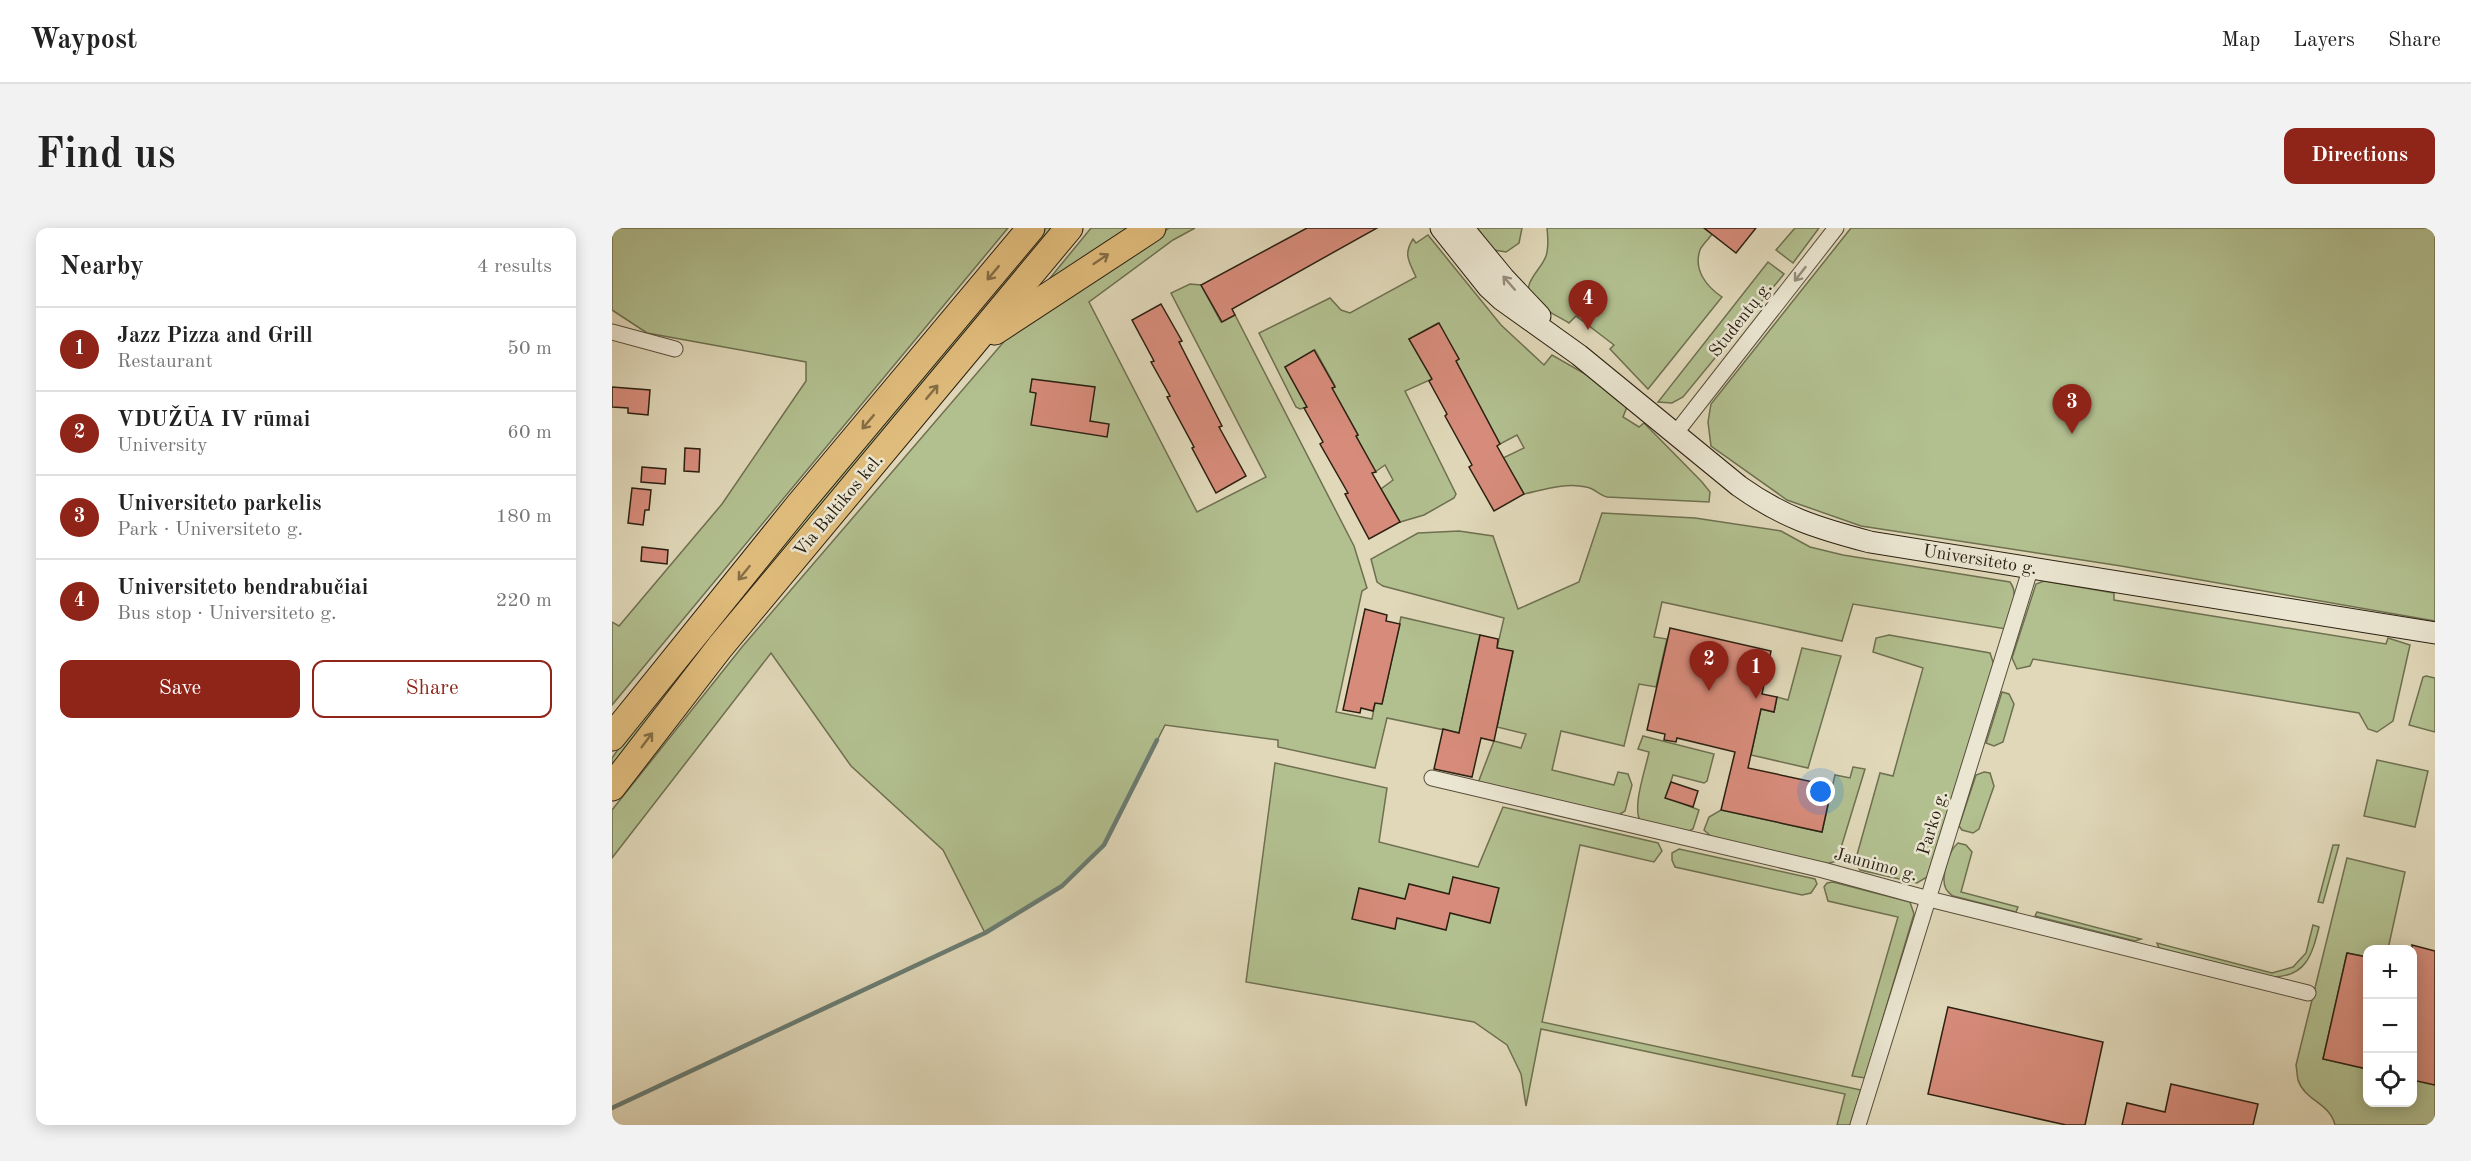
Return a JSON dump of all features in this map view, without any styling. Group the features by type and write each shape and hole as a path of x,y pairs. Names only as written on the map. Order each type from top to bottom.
{"highway":[{"name":"Via Baltikos kel.","path":"612,737 799,505 1031,228"},
{"name":"Via Baltikos kel.","path":"612,787 720,647 1069,228"},
{"path":"967,349 1152,228"}],"main road":[{"name":"Universiteto g.","path":"1441,228 1488,287 1502,300 1579,355 1739,486 1767,505 1806,524 1870,542 2435,633"},
{"name":"Universiteto g.","path":"1463,228 1514,290 1579,355"}],"street":[{"name":"Studentų g.","path":"1676,434 1836,228"},
{"path":"612,332 675,349"},
{"name":"Parko g.","path":"1857,1125 2031,567"},
{"name":"Jaunimo g.","path":"1432,778 1823,870 1929,899 2308,993"}],"green space":[{"path":"612,228 1008,228 612,705 612,622 619,626 722,504 806,381 806,362 647,333 612,310"},
{"path":"1044,228 1055,228 612,769 612,758 629,734 798,523"},
{"path":"1091,228 1134,228 1046,283"},
{"path":"1169,228 1195,228 1173,240 1089,302 1197,512 1266,477 1171,293 1190,284 1201,285 1221,322 1235,315 1354,546 1367,588 1362,591 1336,712 1372,719 1375,703 1382,704 1401,617 1480,635 1459,733 1387,718 1375,768 1278,747 1278,740 1165,725 1104,845 1062,886 985,933 943,850 851,766 771,653 612,858 612,810 742,647 1013,331"},
{"path":"1477,228 1522,228 1519,243 1506,252 1494,250"},
{"path":"1547,228 1704,228 1712,234 1700,250 1698,264 1707,283 1722,297 1648,389 1610,349 1614,345 1576,316 1569,323 1542,307 1530,295 1529,284 1547,253"},
{"path":"1795,228 1819,228 1793,263 1776,250"},
{"path":"1851,228 2435,228 2435,621 2121,566 1861,526 1787,500 1711,446 1708,422 1711,404"},
{"path":"1428,235 1501,325 1544,365 1552,355 1587,375 1627,407 1623,417 1639,427 1644,423 1702,482 1710,492 1709,502 1607,497 1589,488 1571,485 1524,494 1503,458 1524,448 1517,435 1500,444 1456,361 1459,359 1438,323 1409,339 1432,379 1405,391 1456,494 1454,498 1424,515 1400,522 1381,489 1393,480 1385,465 1375,472 1332,388 1335,386 1315,350 1285,367 1307,407 1300,409 1296,407 1259,333 1330,298 1341,310 1350,313 1416,277 1409,262 1408,249 1413,239 1416,243"},
{"path":"1768,262 1784,274 1683,397 1672,403 1658,402"},
{"path":"1602,513 1695,518 1781,531 1810,547 1843,555 2010,582 2014,593 2013,605 2006,629 1853,604 1842,641 1662,602 1654,637 1667,639 1656,687 1639,684 1624,746 1561,731 1552,770 1614,785 1618,772 1628,774 1632,785 1625,811 1617,816 1478,783 1494,741 1521,748 1526,734 1497,727 1513,652 1497,648 1504,618 1383,586 1377,582 1371,559 1418,533 1459,531 1493,536 1518,609 1579,582"},
{"path":"2044,581 2114,593 2114,600 2386,644 2388,638 2410,645 2393,721 2377,732 2368,729 2359,713 2033,659 2030,666 2017,669 2012,658 2036,584"},
{"path":"1889,635 1990,653 1994,665 1927,877 1917,883 1860,870 1855,862 1880,773 1893,776 1923,668 1873,652 1876,638"},
{"path":"1802,648 1841,656 1808,768 1751,755 1761,709 1774,712 1777,697 1788,700"},
{"path":"2423,677 2435,678 2435,732 2409,725"},
{"path":"2002,692 2009,694 2014,704 2003,742 1994,746 1986,743"},
{"path":"1643,736 1714,754 1707,781 1704,783 1673,775 1666,797 1699,810 1693,829 1687,832 1641,822 1638,816 1638,798 1649,752 1638,749"},
{"path":"2377,760 2428,771 2415,827 2364,816"},
{"path":"1275,763 1387,788 1379,842 1478,867 1503,807 1658,843 1662,851 1654,862 1580,845 1542,1022 1861,1090 1850,1125 1837,1125 1845,1094 1541,1029 1526,1106 1521,1074 1507,1045 1474,1022 1246,982"},
{"path":"1853,767 1865,769 1837,861 1826,864 1713,838 1704,830 1709,817 1721,810 1822,832 1835,775 1850,778"},
{"path":"1984,772 1990,773 1994,786 1979,829 1973,833 1962,830 1959,826 1976,775"},
{"path":"1958,843 1966,845 1972,852 1961,892 2018,907 2016,912 1953,896 1947,891 1944,884 1946,864"},
{"path":"2333,845 2339,845 2323,903 2318,902"},
{"path":"1679,849 1815,879 1817,884 1811,893 1802,895 1675,867 1672,853"},
{"path":"2347,858 2405,872 2389,945 2363,945 2363,956 2347,953 2323,1059 2363,1068 2363,1107 2417,1107 2417,1081 2435,1085 2435,1125 2335,1125 2328,1112 2301,1087 2296,1065"},
{"path":"1833,882 1910,902 1914,914 1865,1078 1852,1076 1898,917 1828,901 1824,887 1827,883"},
{"path":"2037,912 2141,939 2135,941 2035,916"},
{"path":"2313,925 2319,927 2306,962 2300,969 2283,976 2272,977 2159,948 2157,943 2272,973 2293,967 2306,953"}],"building":[{"path":"1307,228 1377,228 1232,309 1235,315 1222,322 1201,285"},
{"path":"1704,228 1756,228 1736,253"},
{"path":"1161,304 1182,341 1179,342 1222,426 1219,427 1246,476 1216,493 1167,397 1170,396 1132,320"},
{"path":"1439,323 1459,359 1456,361 1500,444 1497,446 1524,494 1494,511 1469,467 1472,465 1429,381 1432,379 1409,339"},
{"path":"1314,350 1335,387 1332,388 1376,472 1372,473 1400,522 1369,539 1345,494 1348,493 1320,444 1323,442 1285,367"},
{"path":"1032,379 1095,387 1090,421 1109,424 1107,437 1031,425 1036,393 1030,392"},
{"path":"612,387 650,390 648,415 628,413 628,408 612,407"},
{"path":"685,448 700,449 699,472 684,471"},
{"path":"642,467 666,469 665,484 641,482"},
{"path":"632,488 651,490 649,510 645,510 643,525 628,523"},
{"path":"642,547 668,550 667,564 641,561"},
{"path":"1365,609 1387,615 1386,621 1400,624 1382,704 1375,703 1373,711 1361,708 1360,713 1343,710"},
{"path":"1670,628 1771,651 1762,694 1777,697 1774,712 1761,709 1748,768 1832,786 1822,832 1721,810 1735,752 1677,738 1676,742 1664,740 1665,734 1647,730"},
{"path":"1480,635 1498,639 1497,648 1513,651 1494,741 1481,738 1472,777 1434,769 1443,729 1459,733"},
{"path":"1671,782 1698,791 1693,807 1665,798"},
{"path":"1453,877 1499,888 1490,923 1450,913 1446,930 1397,918 1395,929 1352,919 1359,888 1405,899 1409,884 1449,894"},
{"path":"2417,946 2435,951 2435,1085 2417,1081"},
{"path":"2347,953 2363,956 2363,1068 2323,1059"},
{"path":"1948,1007 2103,1042 2085,1125 2066,1125 1928,1094"},
{"path":"2171,1084 2258,1104 2253,1125 2122,1125 2127,1103 2165,1112"}],"waterway":[{"path":"612,1108 985,933 1062,886 1104,845 1157,740"}],"place":[{"name":"Universiteto bendrabučiai","path":"1588,330"},
{"name":"Universiteto parkelis","path":"2072,434"},
{"name":"VDUŽŪA IV rūmai","path":"1709,691"},
{"name":"Jazz Pizza and Grill","path":"1756,699"}]}
